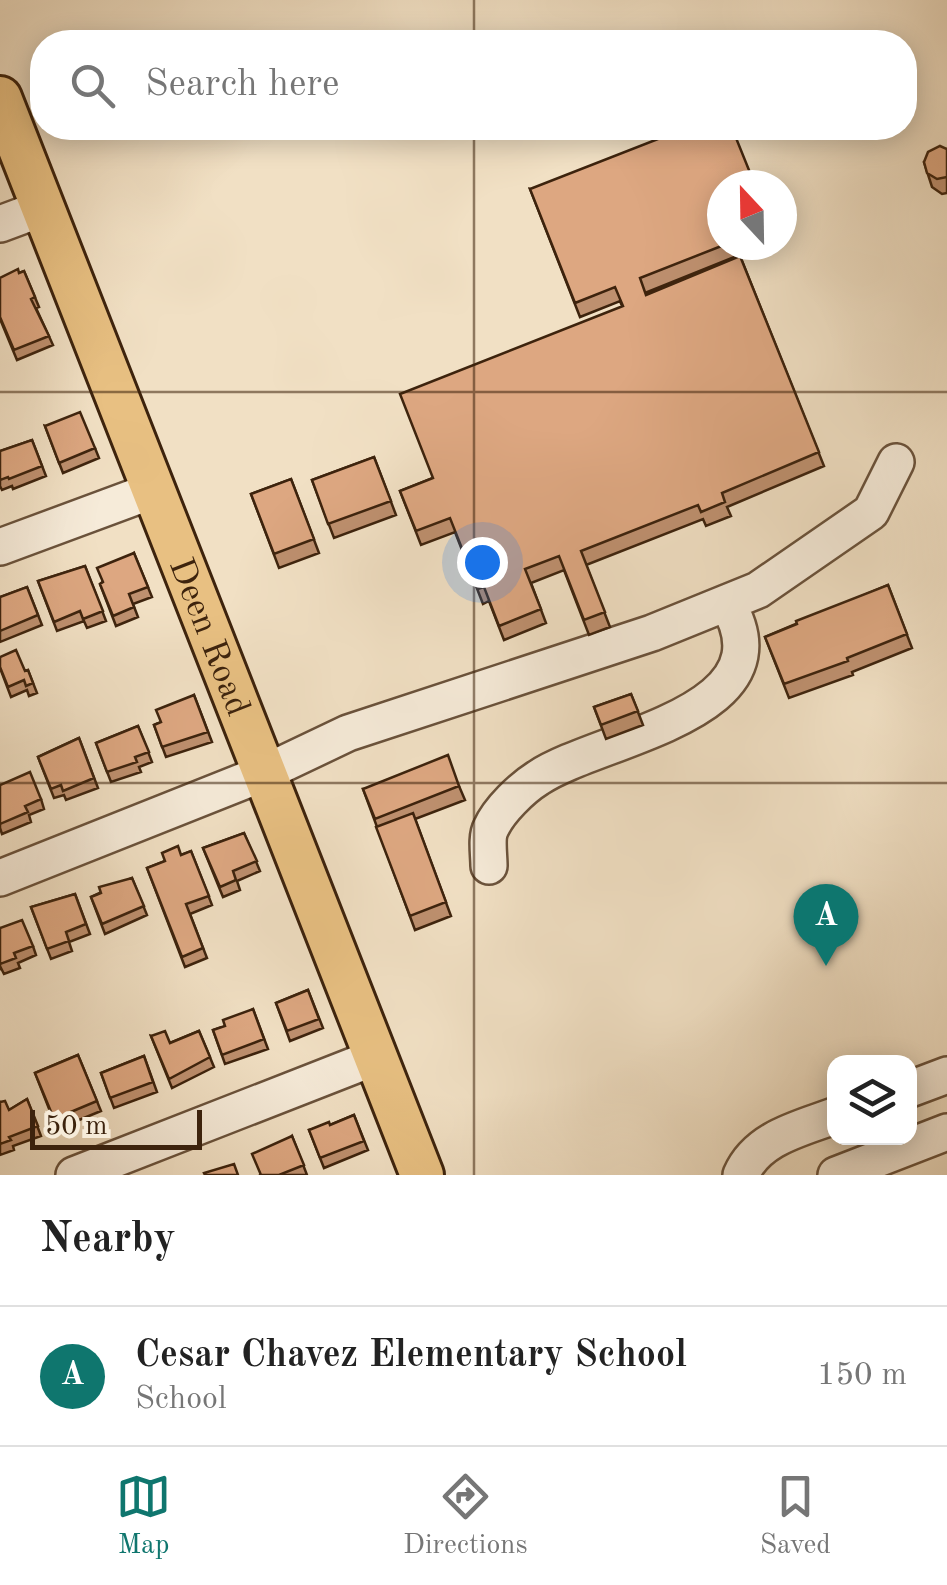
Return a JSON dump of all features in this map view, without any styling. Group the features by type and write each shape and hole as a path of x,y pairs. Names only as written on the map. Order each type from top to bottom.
{"main road":[{"name":"Deen Road","path":"0,98 422,1175"}],"street":[{"path":"0,224 43,208"},
{"path":"0,878 348,734 652,633 758,590 871,512 896,462"},
{"path":"0,548 154,490"},
{"path":"489,866 490,830 510,803 538,778 648,733 704,702 734,678 742,658 742,641 727,603"},
{"path":"74,1175 376,1057"},
{"path":"917,1086 947,1075"},
{"path":"742,1175 749,1158 763,1145 827,1119"},
{"path":"836,1175 947,1132"}],"building":[{"path":"655,140 737,140 749,170 707,170 707,252 640,278 646,295 730,260 742,260 819,452 722,493 725,502 701,512 698,505 581,551 605,612 584,620 559,556 525,569 541,609 499,626 484,587 478,589 450,518 416,531 400,491 433,478 400,394 623,306 615,287 575,303 530,189"},
{"path":"940,146 947,149 947,177 937,179 927,173 924,162 928,152"},
{"path":"18,269 19,273 24,271 35,297 31,299 49,336 14,350 0,317 0,278"},
{"path":"80,412 95,448 59,463 45,426"},
{"path":"32,440 42,466 0,480 0,451"},
{"path":"374,457 391,501 328,524 312,480"},
{"path":"291,479 314,539 274,554 251,494"},
{"path":"134,553 148,587 129,594 134,607 113,616 97,568"},
{"path":"85,566 103,611 83,619 80,611 54,622 38,581"},
{"path":"888,585 907,634 784,684 765,637"},
{"path":"27,587 38,615 0,631 0,597"},
{"path":"16,650 33,683 26,686 24,680 8,687 0,657"},
{"path":"631,694 638,711 601,725 594,707"},
{"path":"194,695 208,732 162,747 154,725 161,722 156,710"},
{"path":"138,726 149,752 135,757 137,762 107,772 96,743"},
{"path":"79,738 94,778 63,791 61,785 51,789 38,757"},
{"path":"448,755 459,786 375,819 363,789"},
{"path":"30,772 41,799 25,806 28,812 0,824 0,785"},
{"path":"413,813 446,902 410,916 376,827"},
{"path":"244,833 257,861 233,871 236,880 220,887 203,848"},
{"path":"178,846 181,855 191,851 209,896 186,904 203,948 182,957 147,868 165,861 162,853"},
{"path":"132,878 144,906 102,924 91,897 101,893 99,887"},
{"path":"75,894 86,924 66,932 69,941 47,949 31,907"},
{"path":"22,920 33,946 0,964 0,928"},
{"path":"308,990 319,1019 287,1031 276,1003"},
{"path":"253,1009 264,1039 222,1055 213,1030 225,1026 223,1020"},
{"path":"165,1031 170,1043 199,1031 210,1057 169,1079 151,1036"},
{"path":"78,1055 97,1101 54,1119 35,1073"},
{"path":"144,1056 153,1082 110,1098 101,1073"},
{"path":"27,1099 38,1126 0,1144 0,1102 5,1101 9,1110"},
{"path":"354,1115 364,1141 320,1158 309,1130"},
{"path":"292,1136 304,1165 279,1175 261,1175 252,1154"},
{"path":"234,1164 238,1175 204,1173"}],"place":[{"name":"Cesar Chavez Elementary School","path":"826,966"}]}
